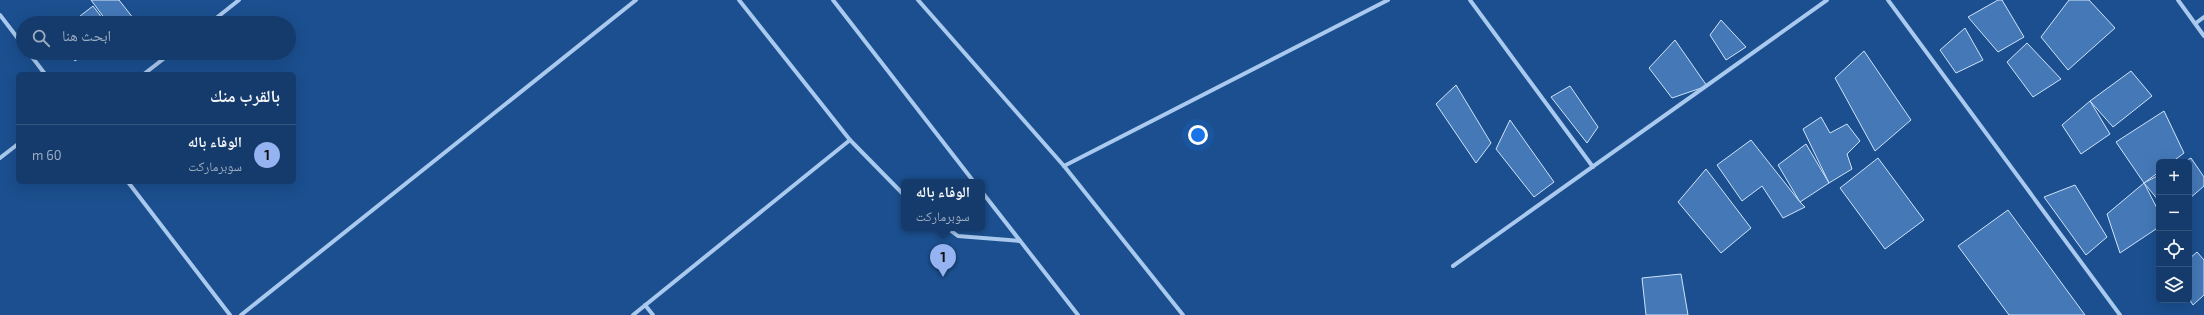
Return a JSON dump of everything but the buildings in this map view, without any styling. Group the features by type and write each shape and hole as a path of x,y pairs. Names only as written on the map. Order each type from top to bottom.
{"street":[{"path":"219,16 239,0"},
{"path":"240,315 636,0"},
{"path":"739,0 850,140 901,191"},
{"path":"833,0 972,179"},
{"path":"918,0 1064,166 1183,315"},
{"path":"1064,166 1388,0"},
{"path":"1470,0 1593,167"},
{"path":"1453,266 1827,0"},
{"path":"1888,0 2120,315"},
{"path":"2178,0 2204,36"},
{"path":"0,15 16,36"},
{"path":"2196,23 2204,17"},
{"path":"34,60 43,72"},
{"path":"147,72 162,60"},
{"path":"633,315 850,140"},
{"path":"0,158 16,146"},
{"path":"130,184 230,315"},
{"path":"985,196 1078,315"},
{"path":"950,231 958,236 1020,241"},
{"path":"645,305 653,315"}],"place":[{"name":"الوفاء باله","path":"943,277"}]}
